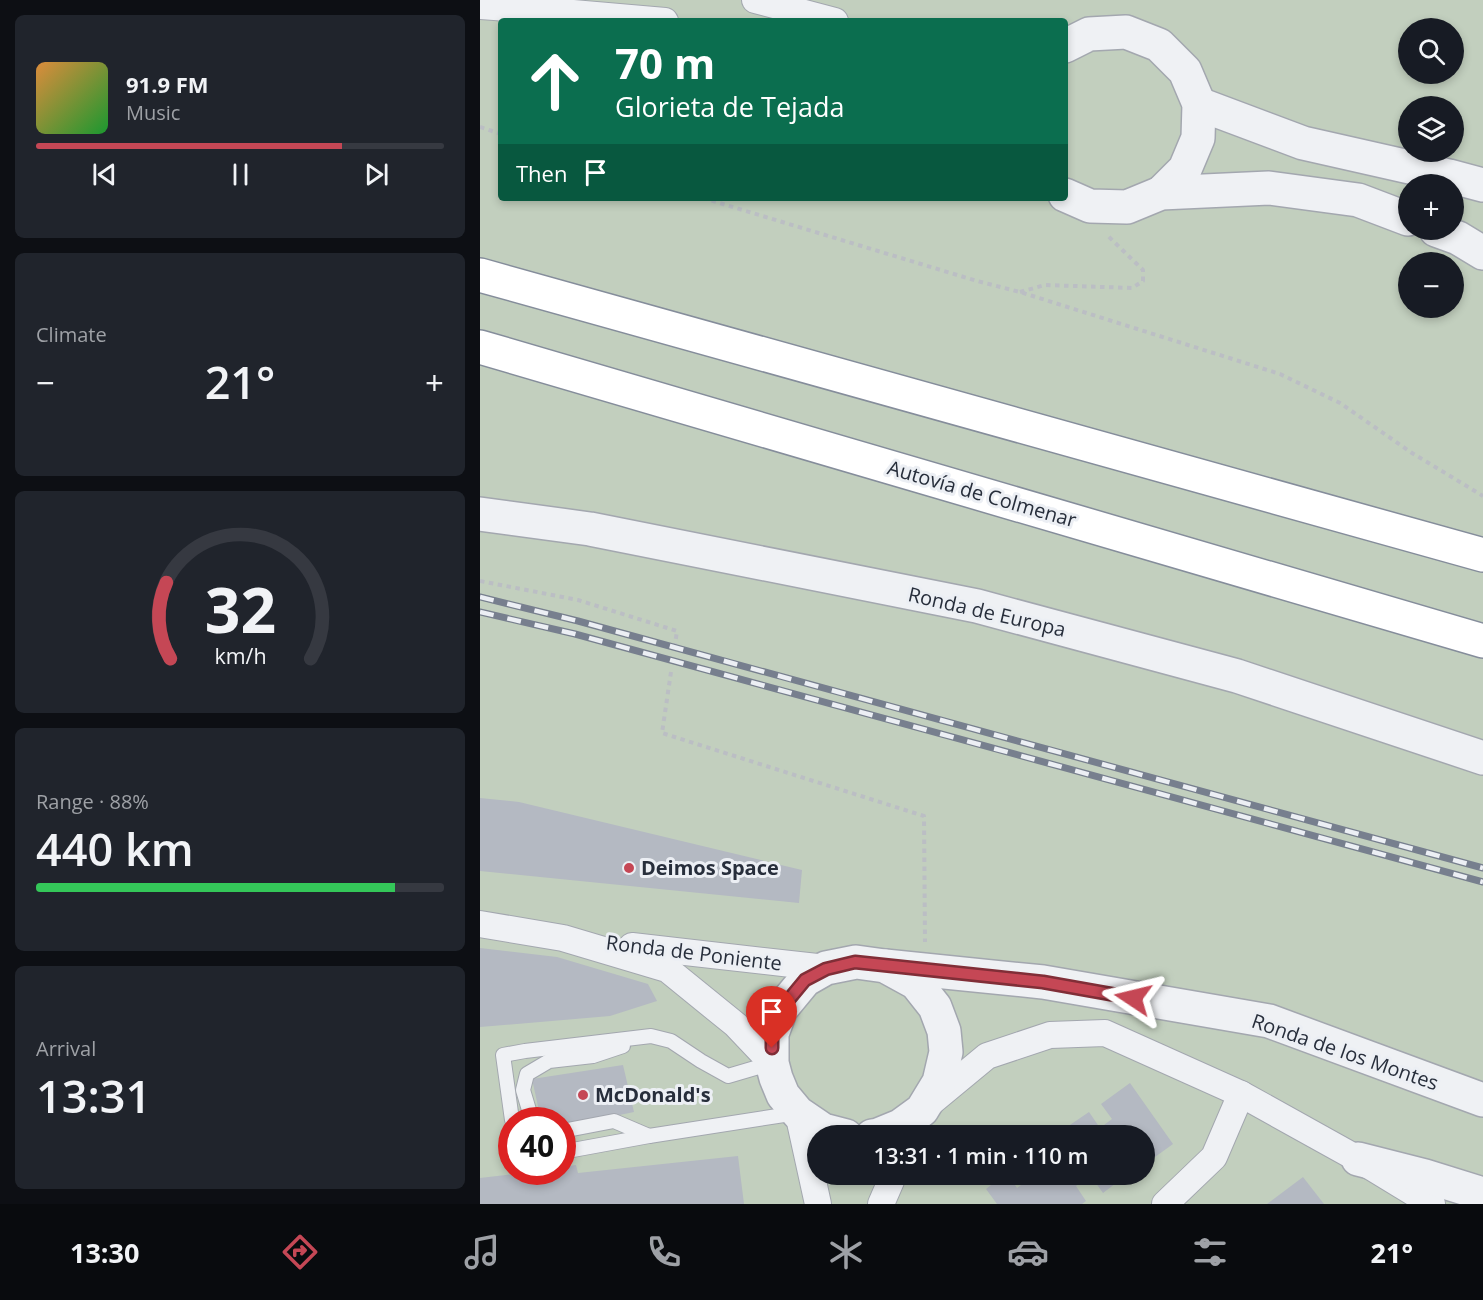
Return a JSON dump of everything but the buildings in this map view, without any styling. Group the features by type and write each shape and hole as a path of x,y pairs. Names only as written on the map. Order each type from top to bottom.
{"highway":[{"path":"480,275 1483,555"},
{"name":"Autovía de Colmenar","path":"480,347 1483,641"}],"street":[{"path":"755,0 824,18"},
{"path":"480,6 634,18"},
{"path":"1068,44 1089,34 1126,32 1159,45 1185,71 1198,104 1198,138 1185,169 1161,193"},
{"path":"1198,104 1303,143 1483,185"},
{"path":"1077,200 1127,207 1161,193 1269,188 1358,200 1398,215"},
{"path":"1461,240 1483,253"},
{"name":"Ronda de Europa","path":"480,514 590,529 976,606 1237,676 1483,758"},
{"name":"Ronda de Poniente","path":"480,924 563,938 826,969"},
{"name":"Ronda de Poniente","path":"563,938 666,969 736,1024 772,1063"},
{"name":"Ronda de los Montes","path":"816,1125 798,1113 783,1095 772,1063 772,1034 781,1009 805,980 826,969 855,962 1043,982 1269,1021 1483,1100"},
{"path":"885,966 916,983 935,1007 944,1031 946,1052 939,1082 916,1123"},
{"path":"916,1123 987,1056 1050,1035 1106,1033 1241,1094 1358,1159 1432,1204"},
{"path":"1165,1204 1214,1157 1241,1094"},
{"path":"798,1113 818,1204"},
{"path":"1358,1159 1483,1194"},
{"path":"881,1204 889,1185"}],"lane":[{"path":"510,1107 503,1055 525,1051 651,1036 671,1041 728,1076 772,1063"},
{"path":"528,1107 523,1089 527,1074 549,1061 593,1056 651,1036"},
{"path":"576,1149 798,1113"},
{"path":"576,1128 614,1121 649,1136"}],"path":[{"path":"480,127 498,133"},
{"path":"1020,292 1045,285 1132,288 1143,280 1143,270 1109,237 1077,200"},
{"path":"713,201 1020,292 1280,374 1340,403 1412,453 1483,496"},
{"path":"480,581 578,600 655,624 677,632 675,644"},
{"path":"670,672 662,733 924,816 925,952"}],"green space":[{"path":"480,0 1483,0 1483,1204 480,1204"}],"railway":[{"path":"480,597 578,621 1483,868"},
{"path":"480,612 575,634 1483,882"}],"place":[{"name":"Deimos Space","path":"629,868"},
{"name":"McDonald's","path":"583,1095"}],"route":[{"path":"772,1048 772,1034 781,1009 805,980 826,969 855,962 1043,982 1133,998"}]}
